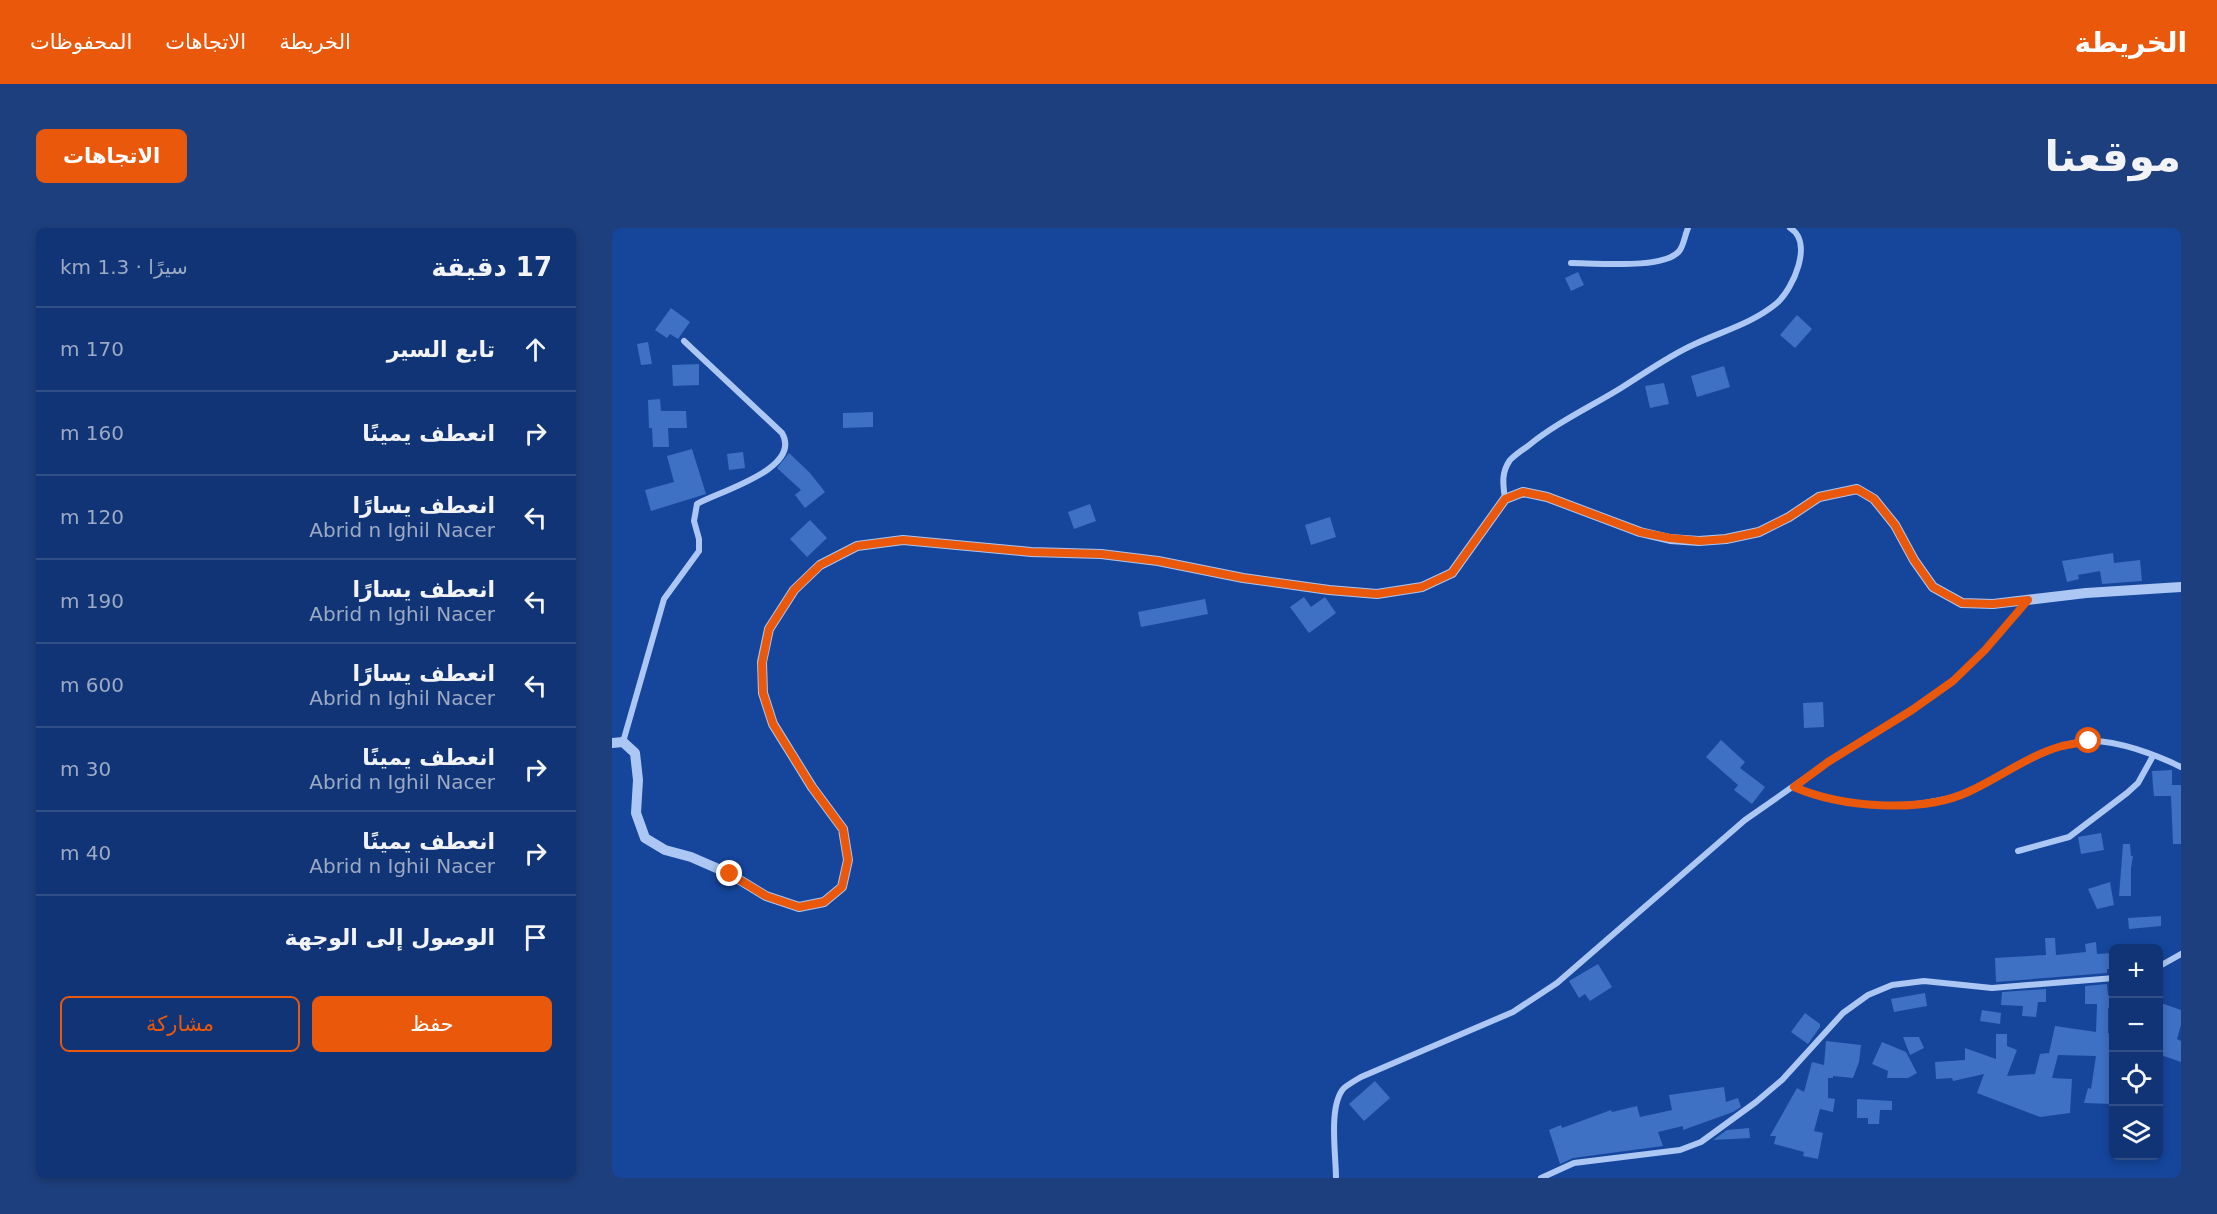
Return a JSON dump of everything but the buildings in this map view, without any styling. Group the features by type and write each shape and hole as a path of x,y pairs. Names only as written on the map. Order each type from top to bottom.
{"street":[{"path":"1571,263 1648,263 1665,260 1679,251 1688,228"},
{"path":"1505,499 1504,470 1511,459 1539,437 1693,345 1751,321 1778,302 1791,283 1801,258 1797,232 1790,228"},
{"path":"684,341 782,433 786,440 786,448 760,476 697,504 694,521 699,539 699,551 664,599 618,743 635,753 638,780 636,813 645,838 665,850 691,857 730,874 766,896 799,907 824,902 842,887 848,860 843,829 812,787 773,724 763,693 762,663 769,629 794,590 820,565 857,546 903,540 1031,552 1101,554 1158,561 1253,579 1377,594 1422,587 1452,573 1505,499 1523,492 1547,497 1640,532 1700,541 1726,539 1759,532 1789,517 1819,497 1857,489 1874,499 1895,525 1914,560 1933,587 1962,603 1993,604 2086,592 2181,587"},
{"path":"1336,1178 1335,1112 1337,1100 1344,1088 1361,1077 1513,1012 1557,983 1745,820 1828,762 1912,710 1953,681 1985,650 2028,600"},
{"path":"1794,787 1813,795 1871,806 1925,803 1965,793 2061,746 2089,741 2117,745 2181,767"},
{"path":"2018,851 2069,837 2133,788 2153,756"},
{"path":"2163,964 2181,954"},
{"path":"1541,1178 1575,1163 1680,1149 1701,1142 1782,1080 1843,1013 1868,995 1892,985 1924,981 1992,988 2109,978"}],"route":[{"path":"730,874 766,896 799,907 824,902 842,887 848,860 843,829 812,787 773,724 763,693 762,663 769,629 794,590 820,565 857,546 903,540 1031,552 1101,554 1158,561 1243,578 1377,594 1422,587 1452,573 1505,499 1523,492 1547,497 1640,532 1700,541 1726,539 1759,532 1789,517 1819,497 1857,489 1874,499 1895,525 1914,560 1933,587 1962,603 1993,604 2028,600 1985,650 1953,681 1912,710 1828,762 1794,787 1813,795 1871,806 1925,803 1965,793 2061,746 2089,741"}]}
